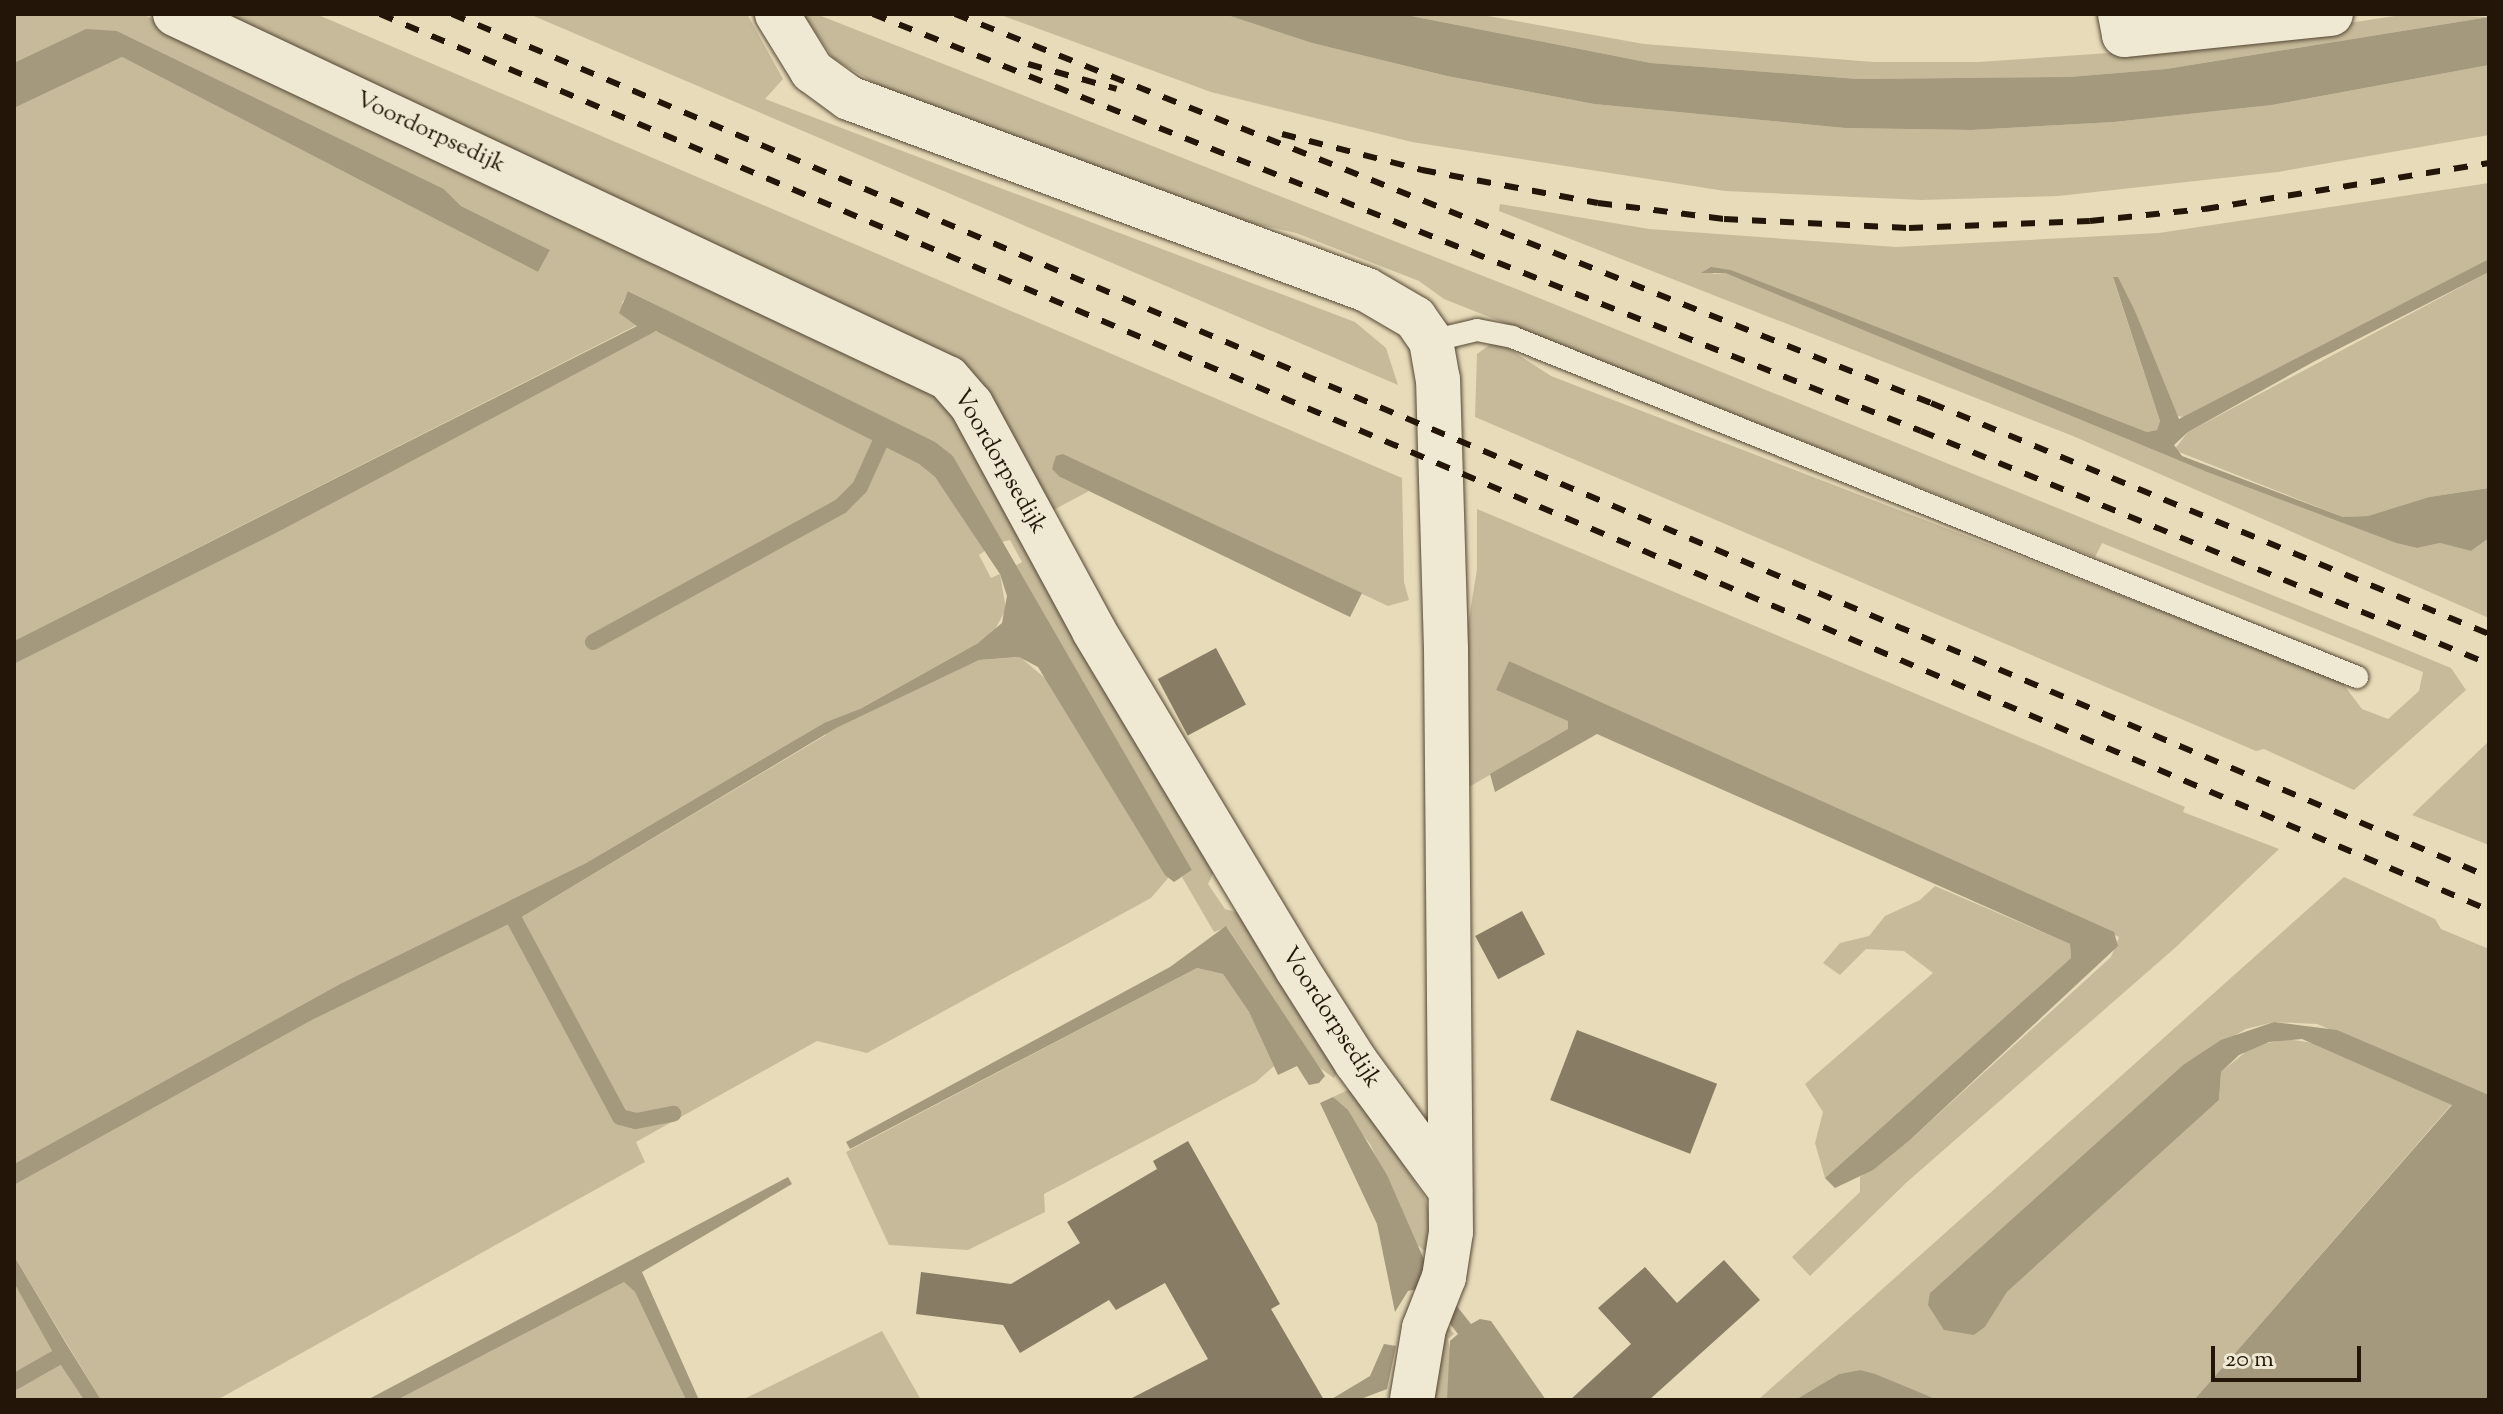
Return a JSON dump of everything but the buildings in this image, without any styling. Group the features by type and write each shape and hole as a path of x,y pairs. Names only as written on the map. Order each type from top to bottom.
{"street":[{"name":"Voordorpsedijk","path":"175,14 895,349 930,366 961,390 1094,631 1297,969 1450,1190"},
{"path":"777,14 812,71 849,98 1367,290 1415,318 1431,341 1438,379 1441,601 1446,649 1450,1190 1438,1294 1412,1400"},
{"path":"2120,14 2124,35 2331,14"}],"lane":[{"path":"1431,341 1477,330 1502,334 2357,677"}],"shaded area":[{"path":"14,14 142,14 945,395 1215,870 1208,884 1225,909 1242,914 1338,1071 1334,1078 1320,1068 1227,927 1214,932 1182,877 1192,870 1015,566 1022,562 1010,540 1002,542 953,456 629,291 622,303 637,325 14,641 14,108 122,57 538,272 550,250 461,206 444,189 117,31 14,63"},
{"path":"204,14 316,14 1402,478 1404,582 1409,600 1388,606 1063,454 1060,477 1089,491 1046,514 979,390"},
{"path":"529,14 747,14 783,79 765,99 1355,322 1386,348 1398,385"},
{"path":"803,14 816,14 1534,296 2371,635 2451,668 2466,690 2354,790 2264,749 2256,751 1475,417 1477,354 1491,344 1505,346 1551,376 2340,680 2362,709 2388,719 2419,691 2423,672 2102,543 2095,557 1444,299 1419,281 1296,233 1228,218 883,88 834,59"},
{"path":"998,14 1224,14 1312,43 1447,76 1594,104 1845,128 1971,130 2114,122 2272,105 2489,65 2489,135 2278,172 2058,196 1921,200 1725,191 1412,142 1211,92"},
{"path":"1224,14 1401,14 1651,63 1857,79 2069,77 2166,69 2489,17 2489,65 2272,105 2114,122 1971,130 1845,128 1594,104 1447,76 1312,43"},
{"path":"1401,14 1477,14 1644,44 1874,62 1978,62 2183,48 2408,14 2489,17 2166,69 2069,77 1857,79 1651,63"},
{"path":"86,29 117,31 444,189 461,206 550,250 538,272 122,57 14,108 14,63"},
{"path":"2489,183 2489,259 2188,418 2173,415 2135,311 2113,278 2160,421 2157,430 2147,432 1731,270 1715,269 1713,274 1725,273 2207,472 2396,543 2417,548 2440,543 2471,551 2489,538 2489,618 2073,436 1499,211 1500,204 1649,229 1896,247 2159,233"},
{"path":"2489,259 2489,272 2313,362 2188,432 2174,445 2182,456 2343,517 2368,516 2429,497 2489,488 2489,538 2471,551 2440,543 2417,548 2396,543 2207,472 1725,273 1701,273 1711,267 1731,270 2147,432 2157,430 2160,421 2113,277 2118,277 2135,311 2179,419"},
{"path":"2489,272 2489,488 2429,497 2368,516 2343,517 2174,450 2188,432"},
{"path":"628,291 935,442 953,456 1192,870 1174,882 1165,875 1038,667 1019,657 979,660 836,728 515,921 312,1020 14,1185 14,1164 340,984 586,863 824,723 860,709 978,643 1002,623 1007,596 1000,574 935,477 919,464 656,331 278,532 14,664 14,641 637,326 619,313"},
{"path":"650,331 663,332 919,464 935,477 986,550 979,555 991,578 1000,574 1006,609 992,635 858,710 861,714 979,660 1020,657 1052,684 1169,877 1151,898 867,1053 817,1041 636,1142 645,1162 217,1400 101,1400 14,1256 14,1185 312,1020 515,921 826,735 824,723 586,863 340,984 14,1164 14,664 278,532"},
{"path":"1063,454 1362,593 1350,617 1060,477 1052,469 1056,456"},
{"path":"1477,509 2185,807 2183,812 2279,849 2176,947 1907,1182 1810,1276 1792,1257 1860,1192 1860,1177 1911,1139 2111,957 2119,937 1509,661 1496,690 1569,721 1568,730 1467,788 1465,643 1477,569"},
{"path":"1509,661 2114,932 2118,946 1911,1139 1873,1170 1835,1188 1825,1178 2071,958 2070,944 1597,734 1495,792 1490,774 1568,729 1568,721 1496,690"},
{"path":"2489,741 2489,845 2412,815"},
{"path":"2344,877 2435,919 2441,929 2489,949 2489,1095 2317,1024 2274,1022 2246,1029 2183,1065 1930,1293 1974,1335 1985,1327 2007,1292 2219,1100 2221,1072 2253,1046 2288,1039 2319,1044 2452,1104 2194,1400 1938,1400 1860,1370 1839,1374 1795,1400 1758,1400"},
{"path":"1935,886 2070,944 2071,958 1825,1178 1815,1143 1823,1112 1805,1084 1933,973 1904,951 1866,949 1840,975 1823,963 1840,943 1869,936 1885,916 1920,900"},
{"path":"1226,926 1325,1076 1319,1083 1309,1085 1297,1066 1278,1075 1249,1012 1223,974 1197,968 850,1149 846,1142 1170,967"},
{"path":"1197,968 1223,974 1249,1012 1274,1066 1256,1082 1044,1194 1045,1212 968,1250 889,1245 846,1152"},
{"path":"2274,1022 2337,1030 2489,1095 2489,1400 2194,1400 2452,1105 2302,1039 2269,1042 2239,1055 2221,1072 2219,1100 2007,1292 1985,1327 1974,1335 1944,1330 1928,1305 1930,1293 2183,1065 2221,1040"},
{"path":"1348,1090 1356,1094 1424,1196 1432,1221 1428,1253 1417,1245 1370,1144 1333,1097"},
{"path":"1333,1097 1348,1110 1387,1175 1429,1271 1471,1324 1480,1319 1491,1321 1546,1400 1447,1400 1450,1341 1458,1334 1422,1288 1408,1291 1395,1312 1377,1224 1320,1103"},
{"path":"788,1177 792,1184 642,1272 699,1400 686,1400 635,1292 624,1282 397,1400 367,1400"},
{"path":"14,1256 101,1400 84,1400 56,1358 14,1283"},
{"path":"624,1282 635,1292 686,1400 397,1400"},
{"path":"14,1283 56,1358 84,1400 14,1400"},
{"path":"1446,1324 1454,1334 1448,1339 1452,1360 1447,1400 1432,1400"},
{"path":"882,1331 921,1400 742,1400"},
{"path":"1384,1344 1396,1346 1387,1389 1358,1400 1330,1400 1370,1376"},
{"path":"1860,1370 1938,1400 1795,1400 1839,1374"}],"waterway":[{"path":"593,642 841,506 860,487 880,443"},
{"path":"515,921 620,1117 636,1121 673,1114"},
{"path":"14,1382 56,1358"}],"railway":[{"path":"380,14 2489,910"},
{"path":"452,14 2489,877"},
{"path":"873,14 1921,431 2489,664"},
{"path":"955,14 1931,403 2489,634"},
{"path":"1028,64 1117,89"},
{"path":"1282,134 1422,170 1598,203 1724,219 1909,228 2090,221 2205,209 2489,163"}]}
